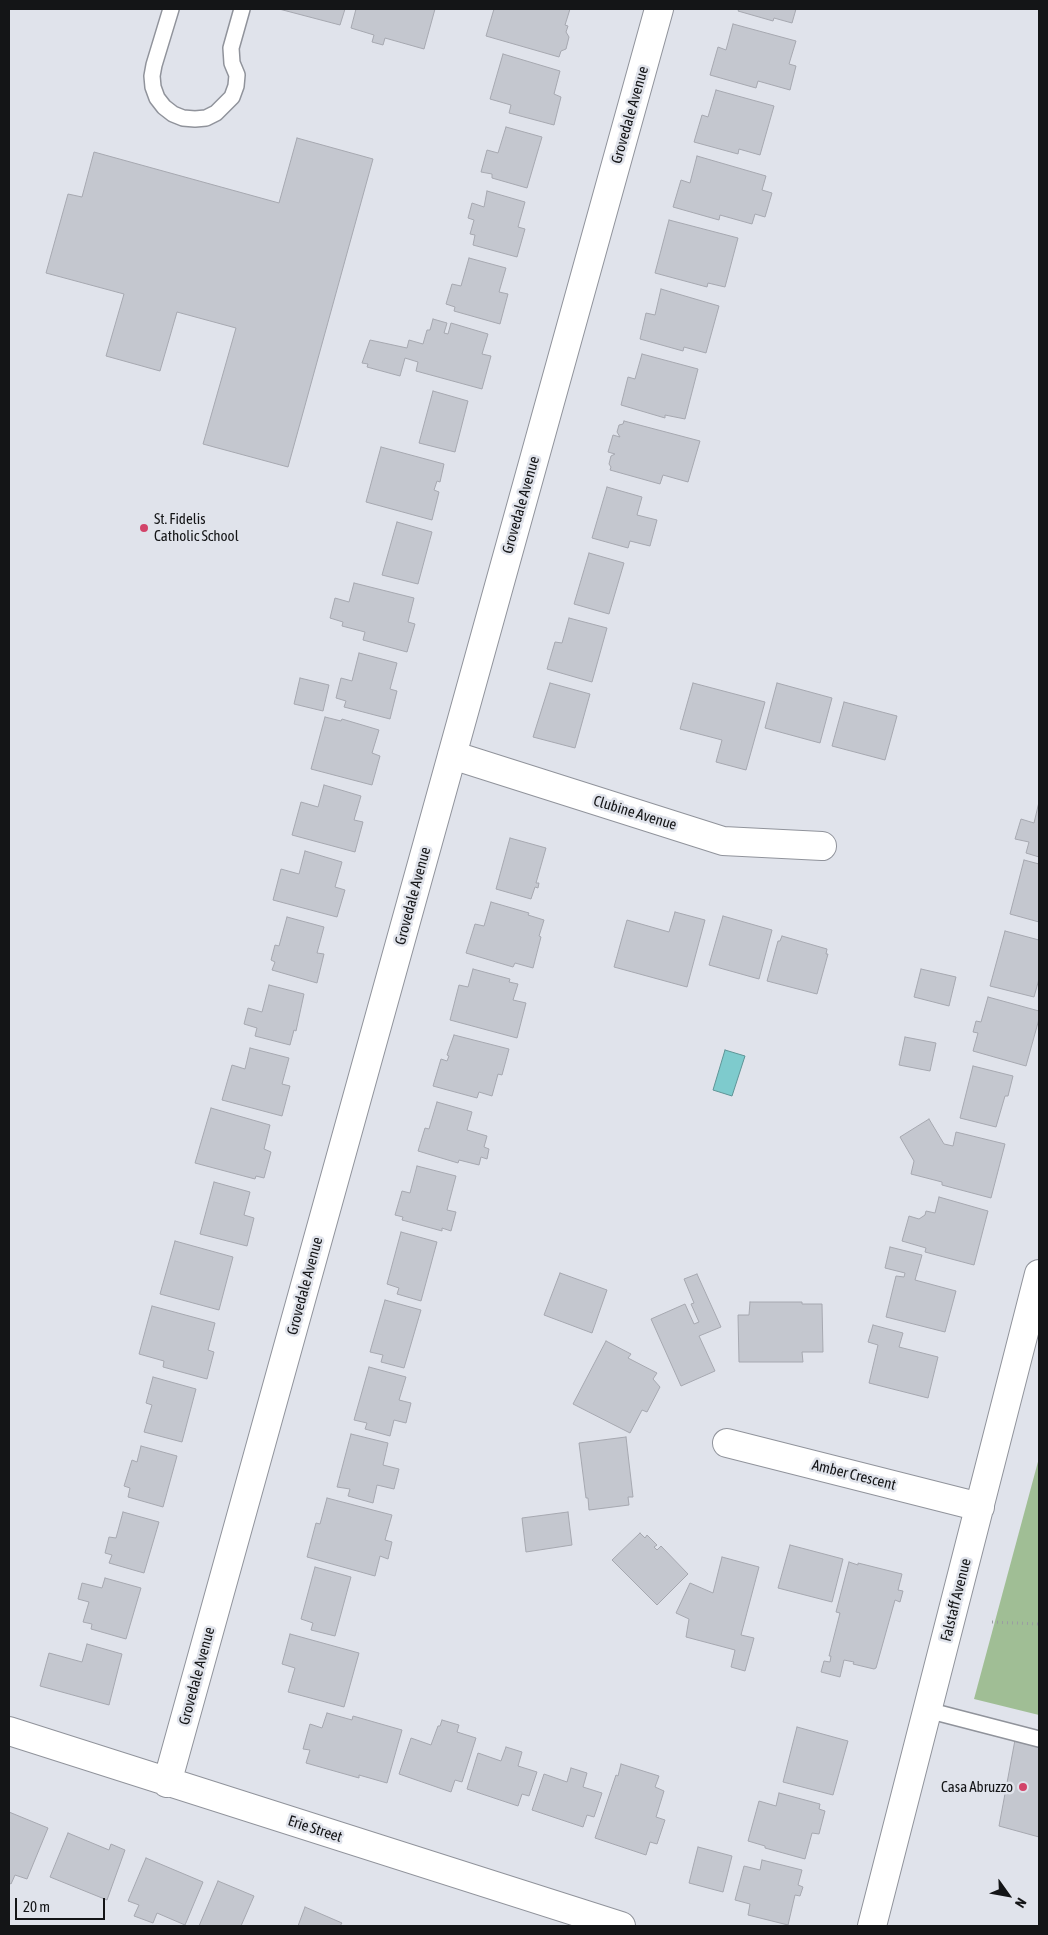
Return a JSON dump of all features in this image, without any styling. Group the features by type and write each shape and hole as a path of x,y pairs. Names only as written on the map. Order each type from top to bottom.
{"street":[{"name":"Grovedale Avenue","path":"168,1783 659,9"},
{"name":"Clubine Avenue","path":"452,755 723,841 822,846"},
{"name":"Falstaff Avenue","path":"872,1926 1037,1288"},
{"name":"Amber Crescent","path":"727,1443 980,1507"},
{"name":"Erie Street","path":"9,1731 622,1926"}],"lane":[{"path":"171,9 154,65 153,87 157,98 168,110 183,118 195,119 206,118 216,113 232,97 237,75 232,63 230,48 242,9"},
{"path":"927,1710 1039,1739"}],"path":[{"path":"992,1622 1039,1624"}],"green space":[{"path":"1039,1458 1039,1715 974,1699"}],"water":[{"path":"725,1050 745,1056 732,1096 713,1090"}],"building":[{"path":"279,9 345,9 340,25"},
{"path":"356,9 435,9 424,49 385,38 383,45 372,42 374,35 351,28"},
{"path":"494,9 570,9 565,25 568,26 566,32 569,37 566,49 561,51 559,57 486,36"},
{"path":"739,9 796,9 792,23 774,18 773,21 738,11"},
{"path":"733,24 796,41 789,64 796,66 790,90 758,81 756,88 710,75 718,47 726,50"},
{"path":"503,54 560,71 554,94 561,97 554,125 509,113 511,105 490,99"},
{"path":"716,90 774,106 760,155 739,149 738,154 694,142 702,115 708,117"},
{"path":"506,127 542,137 527,188 492,178 492,174 481,172 487,150 498,153"},
{"path":"297,138 373,159 288,467 203,444 236,328 177,312 160,371 106,356 124,294 46,273 68,194 82,197 94,152 279,203"},
{"path":"697,156 766,176 762,190 772,193 765,217 755,214 752,224 720,215 719,220 673,207 681,180 690,183"},
{"path":"487,191 525,202 518,227 525,229 517,257 473,245 475,235 470,234 474,220 468,218 472,203 484,207"},
{"path":"669,220 738,238 725,287 708,283 707,287 655,273"},
{"path":"469,258 506,268 499,292 508,294 500,324 454,311 455,307 446,304 452,284 461,286"},
{"path":"661,289 719,306 706,353 684,347 683,351 640,339 646,313 655,315"},
{"path":"433,319 447,323 444,333 448,334 451,323 488,334 482,354 491,356 482,389 416,371 418,362 405,358 400,376 367,367 368,364 362,363 370,340 407,348 409,340 423,344"},
{"path":"642,354 698,369 685,419 665,415 665,418 621,405 628,377 635,379"},
{"path":"433,391 468,401 455,452 419,443"},
{"path":"624,421 700,441 688,482 663,475 660,484 610,470 611,456 615,454 608,452 613,435 620,437 617,432 619,425 623,424"},
{"path":"381,447 444,464 440,482 437,481 434,490 439,492 432,520 366,502"},
{"path":"607,487 642,497 637,515 657,520 650,546 630,541 628,548 592,538"},
{"path":"397,522 432,532 418,584 382,575"},
{"path":"589,553 624,563 609,614 574,604"},
{"path":"354,583 414,598 408,622 415,624 407,652 363,640 365,632 342,626 343,622 330,618 335,598 349,602"},
{"path":"569,618 607,628 592,682 547,669 555,642 562,643"},
{"path":"359,653 397,663 390,689 397,691 390,719 344,707 346,701 336,698 341,678 352,681"},
{"path":"300,678 329,685 323,711 294,704"},
{"path":"550,683 590,694 575,748 533,737"},
{"path":"693,683 765,702 746,770 716,762 722,740 680,729"},
{"path":"777,683 832,698 820,743 765,728"},
{"path":"844,702 897,716 885,760 832,746"},
{"path":"325,717 341,721 342,719 379,730 372,753 380,756 372,785 311,769"},
{"path":"324,785 361,796 354,820 363,822 355,852 292,835 301,802 318,807"},
{"path":"1039,802 1039,857 1026,853 1029,842 1015,839 1021,819 1034,823"},
{"path":"510,838 546,848 536,883 539,883 538,888 535,887 531,899 496,889"},
{"path":"305,851 342,862 335,887 345,890 337,917 273,900 281,869 299,874"},
{"path":"1024,860 1039,864 1039,922 1010,914"},
{"path":"491,902 529,913 528,915 544,920 533,968 515,963 513,967 466,953 475,924 484,926"},
{"path":"675,912 705,920 687,987 614,967 627,920 669,932"},
{"path":"723,916 772,930 759,979 709,965"},
{"path":"287,917 324,927 317,953 324,954 317,983 272,970 275,962 271,960 275,945 279,946"},
{"path":"1005,931 1039,940 1039,979 1034,997 990,986"},
{"path":"782,936 827,949 826,954 828,954 817,994 767,981 778,941 780,941"},
{"path":"473,969 510,979 509,982 518,984 513,1000 526,1003 517,1038 450,1020 459,985 468,987"},
{"path":"921,969 956,977 949,1006 914,997"},
{"path":"269,985 304,994 296,1031 294,1030 290,1045 255,1036 257,1028 244,1024 248,1008 262,1012"},
{"path":"988,997 1039,1011 1039,1019 1026,1066 973,1051 978,1033 973,1032 976,1021 981,1022"},
{"path":"454,1035 509,1049 502,1075 498,1074 492,1096 479,1092 477,1098 433,1086 441,1059 447,1061 449,1056 447,1055"},
{"path":"905,1037 936,1043 930,1071 899,1065"},
{"path":"250,1048 289,1058 282,1084 290,1086 282,1116 222,1100 232,1065 245,1069"},
{"path":"973,1066 1013,1076 1008,1096 1005,1096 996,1127 960,1118"},
{"path":"437,1102 472,1112 467,1130 487,1136 484,1147 489,1149 487,1159 481,1157 479,1165 459,1160 458,1163 418,1151 425,1128 429,1129"},
{"path":"211,1108 270,1125 264,1149 271,1152 264,1178 256,1176 255,1179 195,1163"},
{"path":"929,1119 944,1144 953,1146 956,1132 1005,1144 991,1198 942,1185 942,1182 911,1174 914,1161 900,1137"},
{"path":"417,1166 456,1176 447,1210 456,1212 451,1231 442,1228 442,1231 402,1220 403,1217 395,1215 402,1191 410,1193"},
{"path":"214,1182 250,1192 244,1215 254,1218 247,1246 200,1234"},
{"path":"939,1197 988,1211 974,1265 925,1252 926,1248 902,1241 909,1216 919,1219 925,1215 926,1211 935,1213"},
{"path":"401,1232 437,1242 421,1301 397,1294 399,1288 387,1284"},
{"path":"175,1241 233,1257 219,1310 160,1294"},
{"path":"890,1247 922,1255 915,1280 956,1291 945,1332 886,1317 896,1276 904,1277 905,1273 885,1268"},
{"path":"560,1273 607,1290 592,1333 544,1315"},
{"path":"697,1274 721,1327 699,1336 715,1371 681,1386 651,1319 685,1304 694,1324 699,1322 691,1304 694,1303 684,1279"},
{"path":"385,1300 421,1310 404,1368 381,1362 383,1355 370,1352"},
{"path":"750,1302 822,1304 823,1352 802,1352 803,1362 739,1362 738,1315 749,1315"},
{"path":"152,1306 215,1323 208,1350 214,1352 207,1379 163,1367 164,1361 139,1354"},
{"path":"873,1325 903,1333 899,1347 938,1357 928,1398 869,1383 878,1345 868,1342"},
{"path":"606,1341 631,1354 628,1358 657,1373 653,1379 660,1387 647,1412 642,1410 630,1433 573,1404"},
{"path":"369,1367 406,1377 399,1400 411,1403 406,1423 394,1420 390,1436 365,1429 367,1423 354,1420"},
{"path":"153,1377 196,1389 182,1442 144,1432 152,1405 146,1403"},
{"path":"351,1434 388,1443 383,1465 399,1469 394,1489 377,1485 373,1503 348,1496 350,1489 337,1487"},
{"path":"626,1437 633,1497 628,1497 629,1505 589,1510 579,1443"},
{"path":"141,1446 177,1456 163,1507 128,1497 130,1488 124,1486 132,1460 137,1462"},
{"path":"327,1498 392,1515 385,1540 392,1542 388,1559 380,1556 375,1576 307,1557 316,1523 320,1524"},
{"path":"123,1512 159,1522 144,1573 109,1563 112,1555 105,1553 109,1537 116,1538"},
{"path":"568,1512 572,1545 526,1552 522,1518"},
{"path":"640,1533 645,1538 647,1535 657,1545 654,1547 657,1550 661,1546 688,1574 657,1605 612,1560"},
{"path":"790,1545 843,1559 832,1602 778,1588"},
{"path":"722,1557 759,1567 741,1635 754,1638 745,1671 731,1667 735,1650 686,1637 689,1619 676,1613 690,1583 713,1593"},
{"path":"849,1562 902,1574 898,1590 903,1591 900,1602 895,1600 876,1668 853,1664 854,1662 844,1660 840,1677 821,1672 824,1661 830,1662 831,1656 829,1656 840,1613 836,1612"},
{"path":"315,1567 351,1577 335,1636 311,1630 313,1623 301,1619"},
{"path":"105,1578 141,1588 126,1639 91,1629 92,1624 83,1622 89,1602 78,1599 82,1583 102,1588"},
{"path":"290,1634 359,1653 344,1707 288,1692 295,1668 282,1664"},
{"path":"87,1644 122,1654 109,1705 40,1686 49,1653 82,1662"},
{"path":"327,1713 352,1720 353,1716 402,1730 387,1783 359,1775 359,1778 306,1763 310,1750 303,1749 310,1724 322,1728"},
{"path":"442,1720 459,1725 457,1732 476,1738 462,1782 455,1780 451,1792 399,1774 411,1738 431,1745"},
{"path":"797,1727 848,1741 833,1795 783,1782"},
{"name":"Casa Abruzzo","path":"1015,1740 1039,1747 1039,1837 999,1826"},
{"path":"506,1747 522,1752 518,1766 537,1772 529,1796 522,1794 518,1806 467,1789 478,1753 501,1761"},
{"path":"621,1764 659,1776 655,1787 664,1791 656,1817 665,1820 657,1844 650,1842 646,1855 595,1838"},
{"path":"571,1768 587,1773 583,1787 602,1793 594,1817 587,1815 583,1827 532,1810 544,1774 567,1782"},
{"path":"779,1793 820,1804 819,1809 825,1811 819,1834 812,1833 805,1859 765,1848 765,1846 748,1841 759,1801 776,1806"},
{"path":"9,1812 48,1828 27,1879 15,1875 11,1884 9,1883"},
{"path":"68,1833 109,1850 111,1844 125,1850 107,1900 50,1877"},
{"path":"698,1847 732,1856 723,1892 689,1883"},
{"path":"146,1858 203,1882 185,1925 157,1913 153,1923 134,1916 139,1905 128,1901"},
{"path":"762,1860 802,1870 798,1885 803,1887 800,1896 795,1895 788,1925 748,1915 750,1904 735,1900 744,1866 760,1870"},
{"path":"218,1881 254,1896 241,1926 199,1926"},
{"path":"305,1907 342,1923 340,1926 298,1926"}],"place":[{"name":"St. Fidelis Catholic School","path":"144,528"},
{"name":"Casa Abruzzo","path":"1023,1787"}]}
